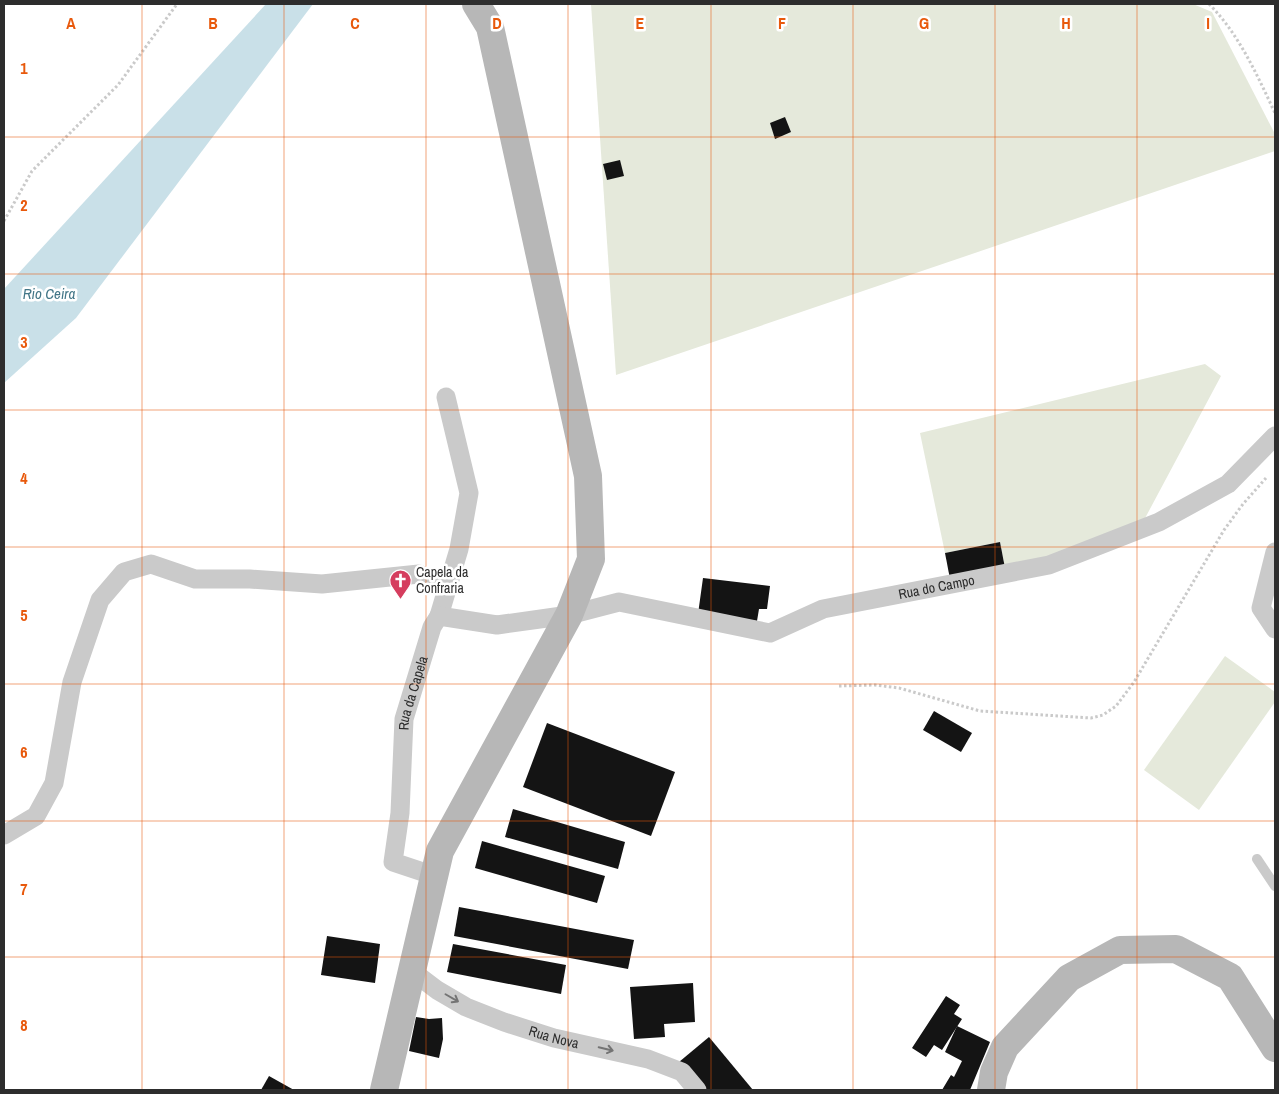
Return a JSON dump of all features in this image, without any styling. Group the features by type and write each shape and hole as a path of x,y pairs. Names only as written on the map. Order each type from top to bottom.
{"main road":[{"path":"384,1090 440,851 569,615 591,559 588,476 490,28 476,4"},
{"path":"991,1090 994,1072 1005,1047 1069,978 1120,950 1176,949 1230,977 1275,1048"}],"street":[{"path":"446,398 469,493 459,549 439,616 497,625 569,615"},
{"name":"Rua do Campo","path":"569,615 619,602 770,633 823,609 1049,565 1159,522 1228,484 1275,436"},
{"path":"1275,552 1261,608 1275,629"},
{"path":"4,835 36,816 54,783 72,682 100,600 124,572 151,564 195,579 250,578 322,584 419,574 447,587"},
{"name":"Rua da Capela","path":"435,876 393,862 400,813 404,718 432,627 439,616"},
{"name":"Rua Nova","path":"412,971 437,990 466,1006 504,1022 554,1038 648,1059 682,1072 697,1090"}],"lane":[{"path":"1257,859 1275,886"}],"path":[{"path":"4,221 32,171 118,85 177,4"},
{"path":"1209,4 1224,19 1253,67 1275,113"},
{"path":"839,686 875,685 899,688 980,711 1091,718 1103,715 1116,706 1134,682 1224,530 1243,504 1269,476"}],"shaded area":[{"path":"591,4 1193,4 1212,12 1275,134 1275,151 616,375"},
{"path":"1205,364 1221,376 1143,522 1048,558 1005,568 1000,542 945,553 920,433"},
{"path":"1225,656 1275,692 1275,702 1199,810 1144,770"}],"water":[{"name":"Rio Ceira","path":"266,4 313,4 76,318 4,383 4,289"}],"building":[{"path":"785,117 791,132 775,139 770,123"},
{"path":"620,160 624,176 607,180 603,164"},
{"path":"1000,542 1005,568 950,579 945,553"},
{"path":"703,578 770,586 767,609 759,609 757,621 698,614"},
{"path":"934,711 972,733 961,752 923,730"},
{"path":"547,723 675,772 651,836 523,787"},
{"path":"513,809 625,842 618,869 505,837"},
{"path":"482,841 605,876 597,903 475,868"},
{"path":"459,907 634,940 628,969 454,936"},
{"path":"327,936 380,944 375,983 321,975"},
{"path":"453,944 566,965 561,994 447,972"},
{"path":"693,983 695,1022 664,1024 665,1037 634,1039 630,987"},
{"path":"946,996 960,1005 954,1014 962,1019 942,1050 934,1045 926,1057 912,1048"},
{"path":"416,1017 442,1018 443,1039 439,1058 409,1051"},
{"path":"957,1026 990,1042 970,1090 942,1090 951,1075 954,1077 962,1061 945,1052"},
{"path":"709,1037 753,1090 705,1090 679,1062"},
{"path":"269,1076 294,1090 261,1090"}],"place":[{"name":"Capela da Confraria","path":"400,599"}]}
